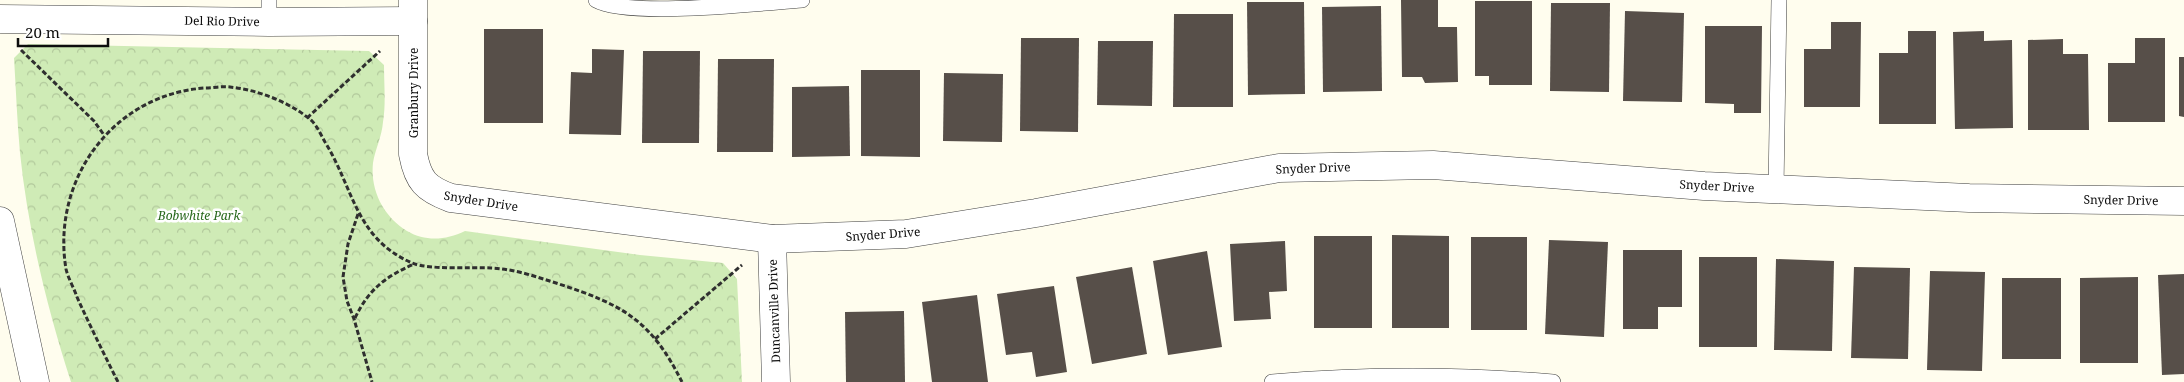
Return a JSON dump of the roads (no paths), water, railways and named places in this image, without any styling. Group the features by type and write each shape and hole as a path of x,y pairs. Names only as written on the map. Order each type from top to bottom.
{"street":[{"name":"Del Rio Drive","path":"0,19 269,11 413,10"},
{"name":"Granbury Drive","path":"413,10 413,154 416,171 423,183"},
{"name":"Snyder Drive","path":"423,183 436,193 451,198 772,240 906,234 1036,213 1278,168 1433,165 1704,186 1969,198 2184,201"},
{"path":"0,222 29,381"},
{"name":"Duncanville Drive","path":"772,240 776,382"}],"lane":[{"path":"596,0 602,4 625,8 654,8 802,0"},
{"path":"1776,189 1779,0"},
{"path":"1272,382 1329,377 1404,374 1480,376 1553,382"}],"park label":[{"name":"Bobwhite Park","path":"199,215"}]}
